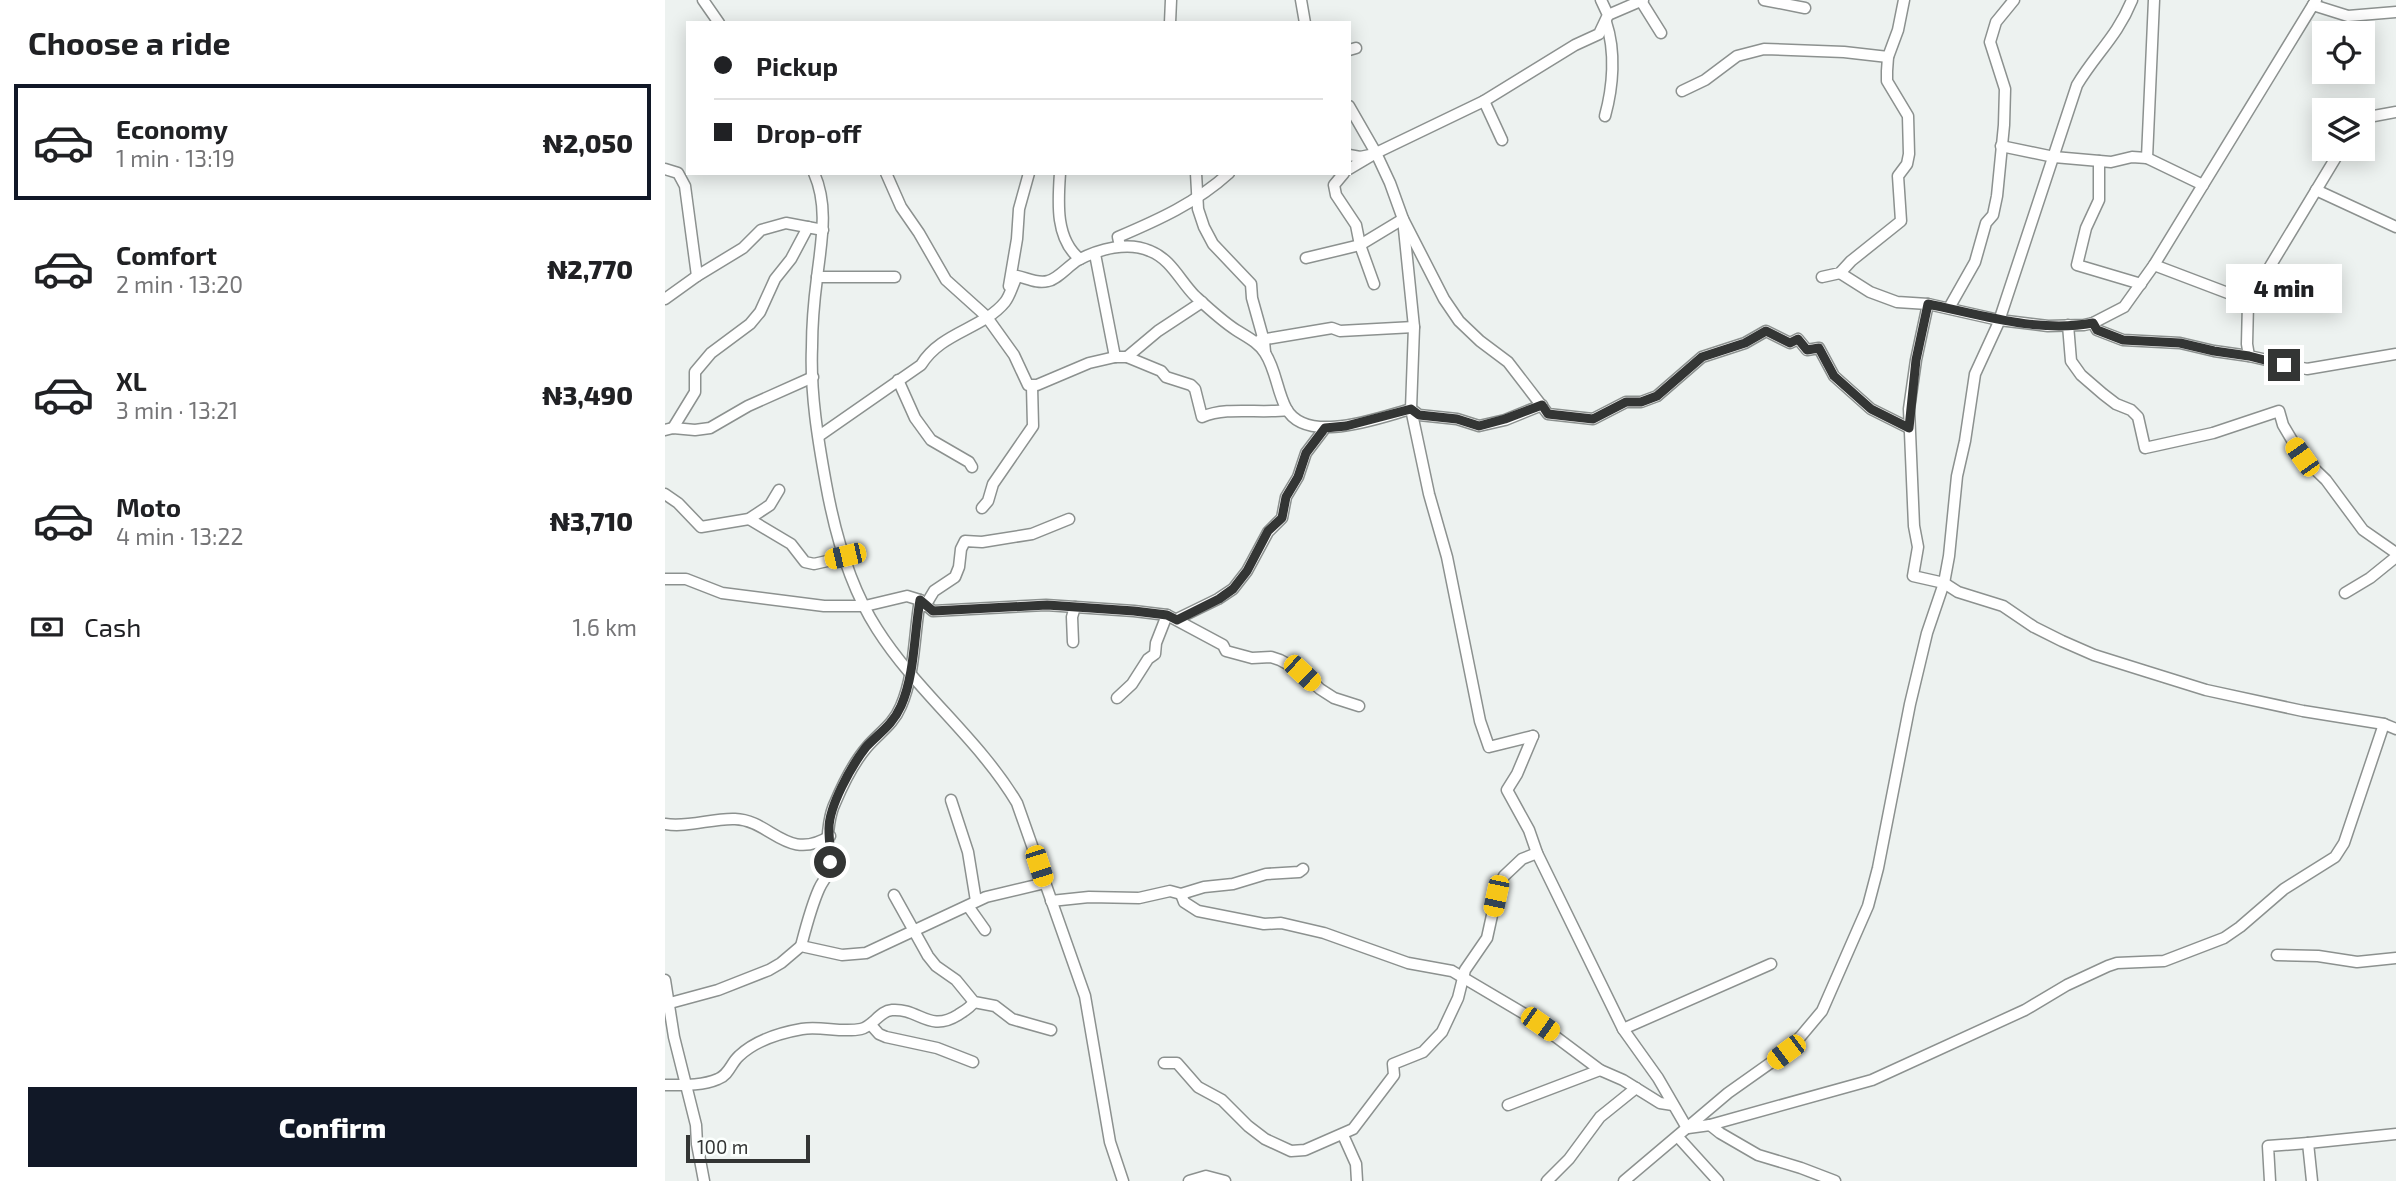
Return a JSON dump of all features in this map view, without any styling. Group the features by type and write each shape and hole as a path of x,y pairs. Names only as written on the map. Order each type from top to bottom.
{"street":[{"path":"703,0 718,21"},
{"path":"1170,21 1171,0"},
{"path":"1301,0 1305,21"},
{"path":"1601,0 1611,40 1612,86 1605,116"},
{"path":"1351,168 1484,101 1574,45 1599,34 1607,19 1642,0 1661,33"},
{"path":"1764,0 1805,8"},
{"path":"1822,277 1840,273 1901,221 1898,176 1907,164 1909,154 1908,116 1887,81 1888,57 1898,30 1903,0"},
{"path":"1949,309 1975,262 1986,223 1993,215 1997,196 2005,89 1990,42 1996,22 2014,0"},
{"path":"1624,1181 1728,1093 1786,1052 1822,1011 1868,906 1910,704 1927,633 1944,583 1957,476 1975,374 1999,320 2077,85 2086,69 2124,21 2132,0"},
{"path":"2147,158 2154,0"},
{"path":"1840,273 1897,303 1928,304 1999,320 2048,326 2093,323 2125,307 2141,284 2314,3 2348,16 2362,17 2396,12"},
{"path":"1682,91 1705,80 1737,56 1764,49 1844,52 1888,57"},
{"path":"1484,101 1502,140"},
{"path":"1351,109 1391,183 1403,219 1444,299 1459,321 1508,362 1548,414 1580,419 1601,416 1626,402 1641,402 1657,396 1702,357 1745,343 1766,331 1790,343 1798,339 1807,350 1819,348 1834,376 1871,409 1909,428"},
{"path":"2375,116 2396,112"},
{"path":"2001,146 2054,157 2111,162 2132,157 2147,158 2203,186"},
{"path":"1351,155 1360,157 1376,153"},
{"path":"2099,161 2099,200 2086,228 2077,265 2141,284"},
{"path":"2249,356 2248,303 2334,161"},
{"path":"665,169 678,173 685,187 697,276"},
{"path":"815,175 822,202 823,230 811,350 826,485 839,539 865,606 878,630 910,672 1005,783 1017,803 1085,996 1110,1142 1123,1181"},
{"path":"887,175 901,207 946,280 986,316 1014,355 1028,384 1032,386"},
{"path":"819,436 921,365 936,345 986,316 1007,300 1019,209 1028,175"},
{"path":"1060,175 1058,195 1062,234 1072,253 1080,259"},
{"path":"1196,175 1197,198 1204,227 1213,244 1251,284 1261,344 1287,410 1301,422 1325,428 1346,426 1411,409"},
{"path":"1120,246 1118,237 1163,218 1197,198 1226,175"},
{"path":"1342,175 1334,185 1336,195 1356,225 1374,284"},
{"path":"2316,190 2396,227"},
{"path":"1306,258 1360,245 1403,219"},
{"path":"1403,219 1414,327 1411,409 1429,494 1447,557 1480,721 1489,747 1532,736 1517,774 1507,790 1529,830 1537,853 1623,1029 1658,1078 1687,1128"},
{"path":"665,299 743,248 761,230 786,223 823,230"},
{"path":"669,429 695,392 695,372 711,353 750,324 760,312 775,279 792,259 809,227"},
{"path":"1009,292 1017,276 1038,283 1050,281 1080,259 1120,246 1150,250 1161,257 1202,302 1235,330 1261,344 1332,328 1340,331 1414,327"},
{"path":"1095,254 1115,357"},
{"path":"1408,273 1427,265"},
{"path":"2154,265 2248,303"},
{"path":"817,277 895,278"},
{"path":"1127,357 1158,331 1202,302"},
{"path":"1928,304 1916,360 1909,428 1914,526 1918,547 1913,576 1944,583 1958,592 2003,606 2034,627 2094,655 2206,690 2304,711 2384,724 2396,729"},
{"path":"2093,323 2097,330 2123,340 2180,343 2307,369 2396,354"},
{"path":"2068,326 2071,361 2103,394 2138,417 2145,448 2213,433 2279,411 2283,425 2302,457 2331,487 2363,530 2396,555 2370,578 2344,593"},
{"path":"1032,386 1069,370 1115,357 1127,357 1161,371 1166,377 1191,385 1195,389 1202,417 1227,411 1287,410"},
{"path":"669,429 710,428 748,406 814,377"},
{"path":"898,380 915,418 931,440 969,462 972,467"},
{"path":"982,508 988,501 993,484 1033,426 1032,386"},
{"path":"1411,409 1419,415 1457,419 1479,426 1542,405"},
{"path":"1117,698 1137,679 1155,653 1156,643 1172,617 1219,599 1233,589 1247,571 1268,531 1282,518 1286,497 1298,477 1306,453 1325,428"},
{"path":"665,494 678,503 701,527 749,519 770,505 779,490"},
{"path":"749,519 791,544 805,562 814,564 845,556"},
{"path":"670,1003 718,990 769,970 801,946 817,893 829,871 831,851 828,828 833,805 859,757 894,719 902,705 923,603 934,591 955,577 965,541 982,542 1032,534 1069,519"},
{"path":"665,579 686,579 722,593 824,606 865,606 907,596 933,611 1047,605 1172,617 1223,645 1226,651 1252,658 1271,657 1280,660 1302,673 1320,690 1359,706"},
{"path":"1073,642 1072,617 1075,607"},
{"path":"1687,1128 1710,1125 1872,1080 2025,1010 2067,985 2108,966 2117,963 2164,961 2224,938 2284,889 2336,856 2344,843 2384,724"},
{"path":"951,800 968,852 972,904 985,930"},
{"path":"665,824 746,820 781,841 802,844 817,843 830,836"},
{"path":"1164,1063 1177,1063 1198,1087 1222,1100 1248,1126 1265,1139 1291,1151 1305,1150 1343,1135 1353,1129 1385,1088 1394,1075 1394,1064 1423,1052 1442,1032 1458,998 1465,970 1487,938 1498,888 1504,876 1522,859 1537,853"},
{"path":"1051,901 1089,897 1139,898 1170,891 1181,894 1204,887 1233,884 1266,874 1299,872 1303,869"},
{"path":"801,946 842,955 858,955 1007,890 1045,883"},
{"path":"1181,894 1184,902 1198,911 1264,924 1282,923 1324,933 1408,963 1452,971 1528,1016 1600,1070 1660,1103 1673,1105"},
{"path":"894,895 936,965 956,980 974,1002 995,1006 1012,1019 1051,1030"},
{"path":"2277,955 2318,956 2357,962 2396,958"},
{"path":"1623,1029 1771,964"},
{"path":"666,986 674,1037 692,1104 704,1181"},
{"path":"665,1084 685,1085 719,1079 726,1075 737,1057 755,1042 801,1029 862,1029 891,1009 905,1011 926,1020 944,1022 971,1007 974,1002"},
{"path":"871,1025 886,1037 937,1048 973,1062"},
{"path":"1508,1105 1600,1070"},
{"path":"1547,1181 1569,1159 1600,1117 1636,1088"},
{"path":"1710,1125 1758,1155 1818,1178 1835,1181"},
{"path":"2270,1181 2268,1146 2396,1134"},
{"path":"1343,1135 1356,1164 1357,1181"},
{"path":"1678,1137 1717,1181"},
{"path":"2308,1143 2312,1181"},
{"path":"1189,1181 1206,1176 1225,1181"}],"route":[{"path":"830,862 828,828 833,805 859,757 884,732 902,705 910,672 920,600 933,611 1047,605 1134,611 1167,615 1177,620 1219,599 1233,589 1247,571 1268,531 1282,518 1286,497 1298,477 1306,453 1325,428 1346,426 1411,409 1419,415 1457,419 1479,426 1542,405 1548,414 1593,419 1617,405 1641,402 1657,396 1702,357 1731,349 1766,331 1790,343 1798,339 1807,350 1819,348 1834,376 1871,409 1909,428 1916,360 1928,304 1999,320 2048,326 2093,323 2097,330 2123,340 2180,343 2284,365"}]}
